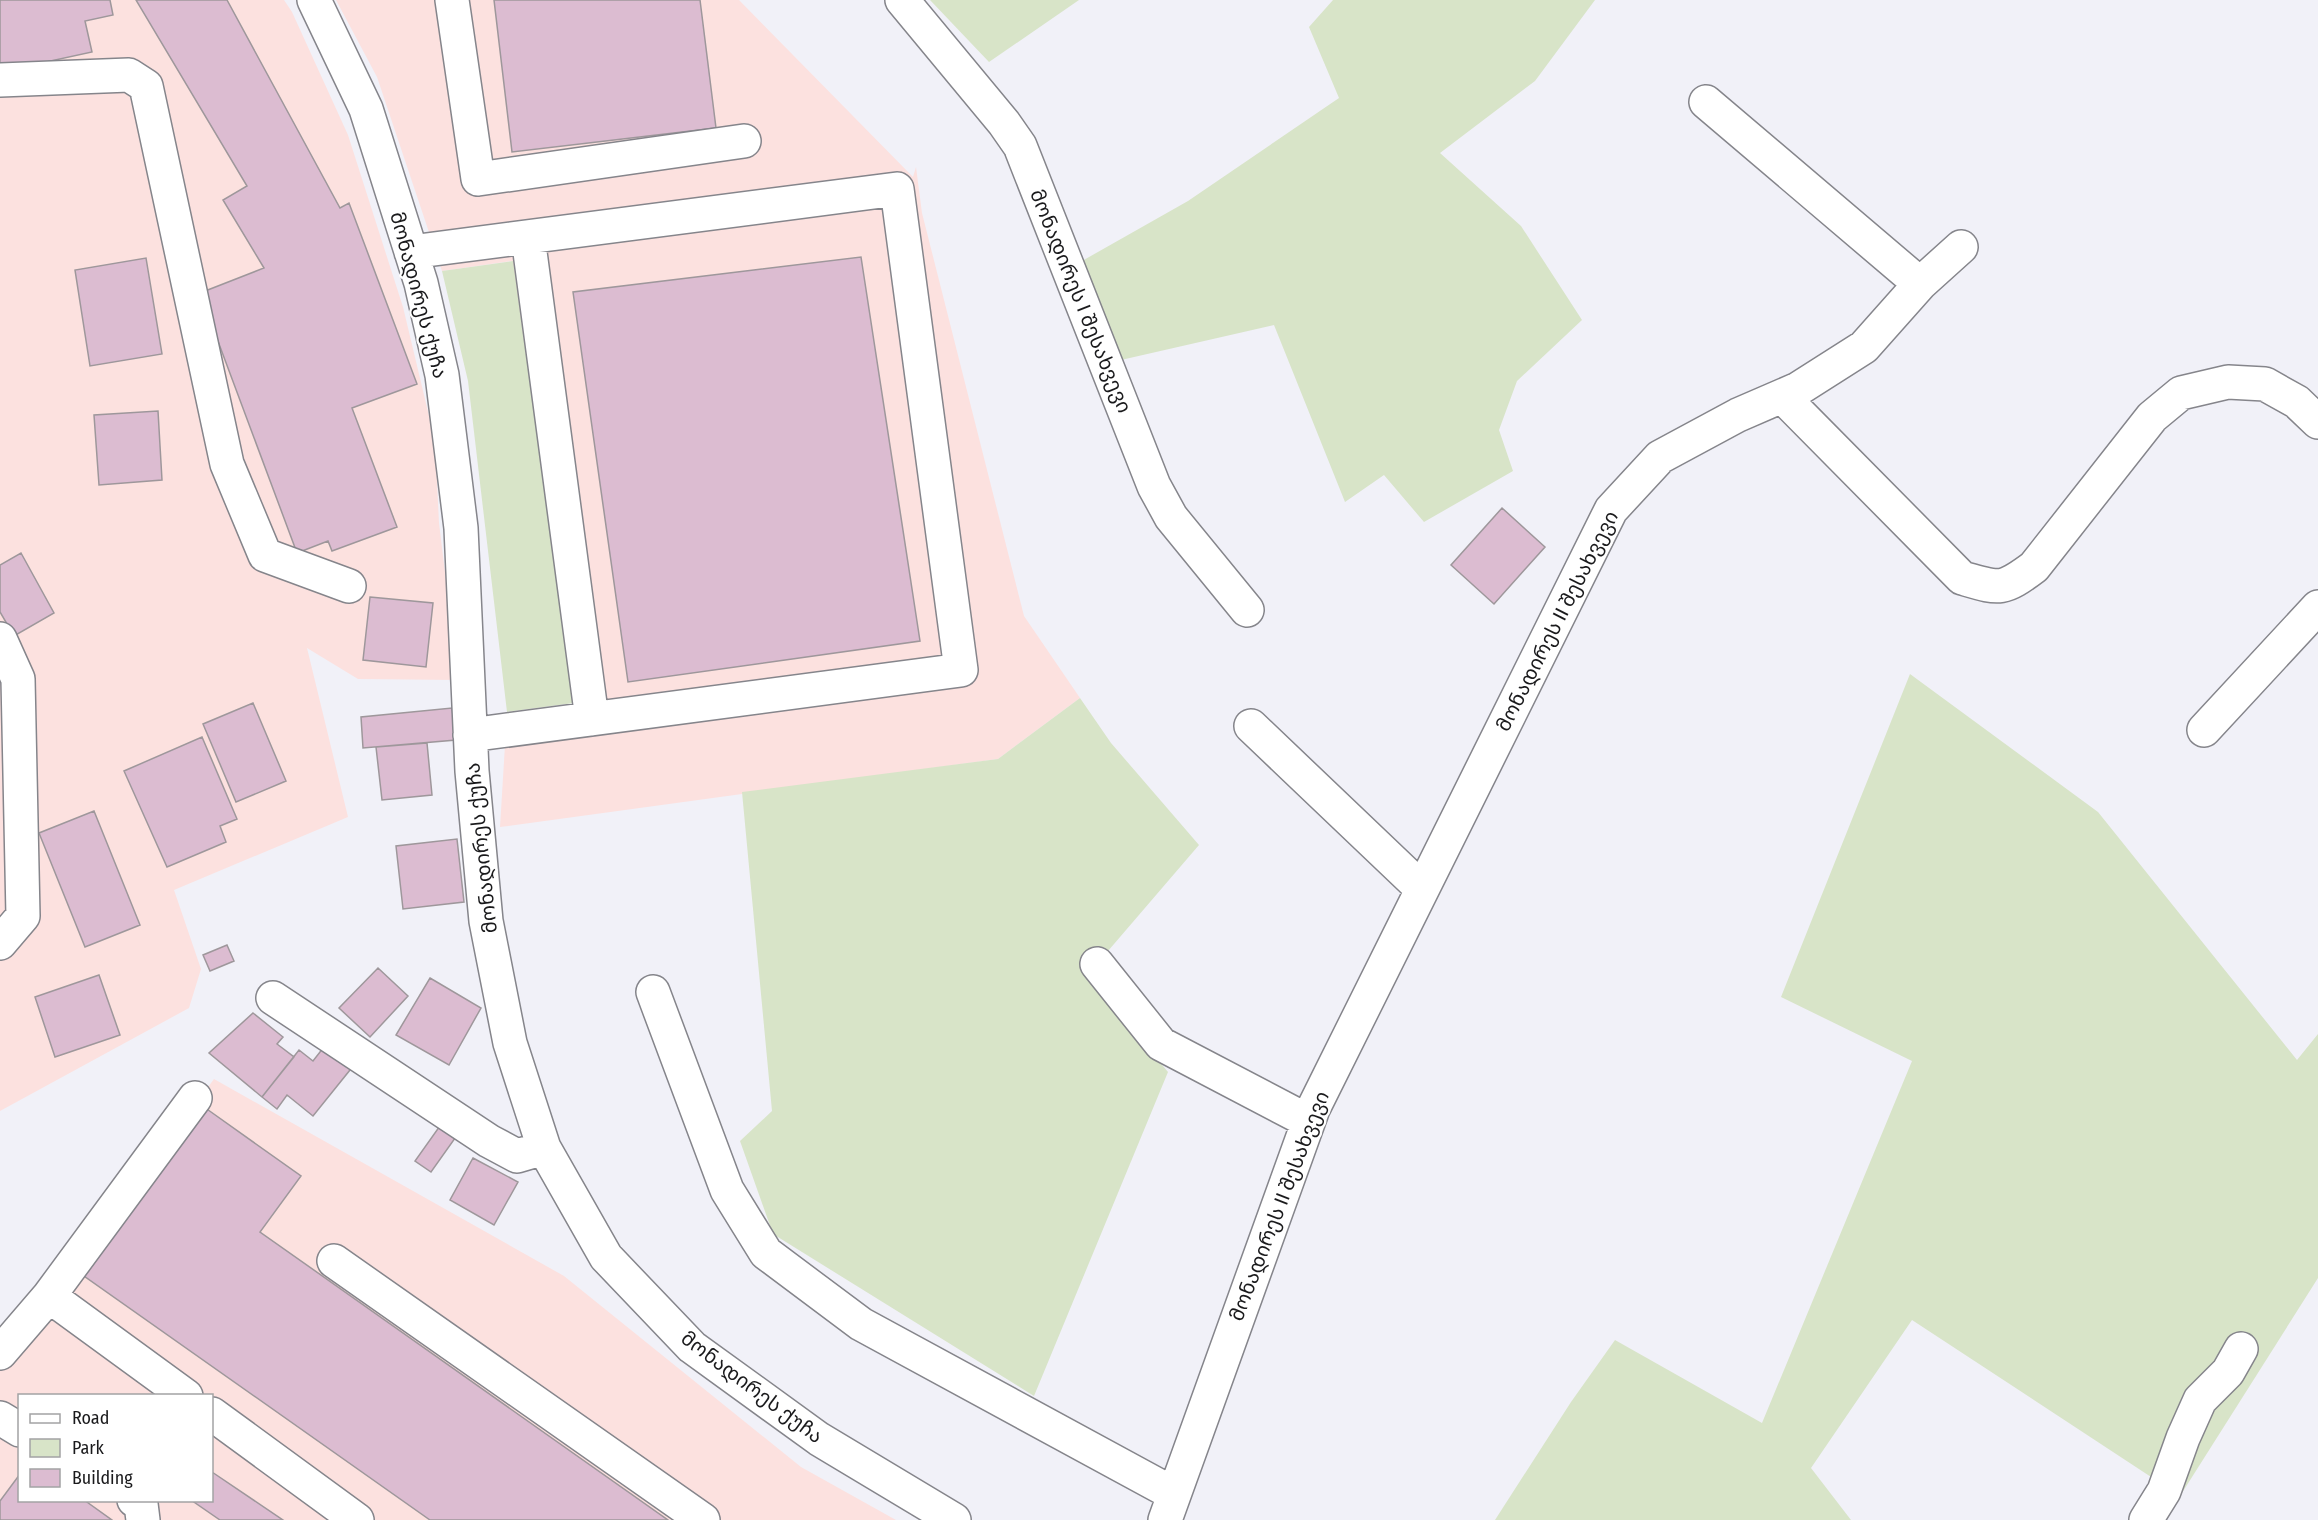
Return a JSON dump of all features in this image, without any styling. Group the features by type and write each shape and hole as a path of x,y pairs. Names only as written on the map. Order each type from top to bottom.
{"street":[{"name":"მონადირეს ქუჩა","path":"314,0 366,110 421,283 443,386 461,528 470,735 486,921 510,1043 544,1148 606,1257 692,1347 819,1439 954,1520"},
{"path":"452,0 478,179 744,141"},
{"name":"მონადირეს I შესახვევი","path":"902,0 1004,123 1020,146 1155,486 1171,517 1247,610"},
{"path":"0,80 129,75 146,86 227,464 265,555 349,586"},
{"path":"1706,102 1920,284"},
{"path":"411,252 897,189 960,670 470,735"},
{"path":"528,237 592,719"},
{"name":"მონადირეს II შესახვევი","path":"1169,1507 1308,1121 1611,510 1660,457 1738,415 1798,389 1864,346 1920,284 1961,247"},
{"path":"1782,396 1962,578 1994,587 2012,584 2034,567 2151,417 2181,393 2228,382 2265,384 2297,402 2318,422"},
{"path":"2204,730 2318,607"},
{"path":"0,639 18,679 23,916 0,943"},
{"path":"1251,726 1422,889"},
{"path":"1097,964 1161,1044 1308,1121"},
{"path":"653,992 727,1190 766,1253 861,1324 1169,1507"},
{"path":"273,998 489,1141 518,1156 544,1148"},
{"path":"0,1353 49,1296 195,1098"},
{"path":"334,1261 703,1520"},
{"path":"49,1296 185,1394"},
{"path":"2146,1520 2164,1491 2183,1438 2200,1400 2228,1371 2241,1349"},
{"path":"213,1415 357,1520"},
{"path":"0,1418 18,1429"},
{"path":"138,1502 141,1504 143,1520"}],"shaded area":[{"path":"0,0 284,0 292,12 348,135 403,307 435,441 439,523 458,680 358,679 307,648 348,817 174,890 201,969 189,1008 0,1111"},
{"path":"336,0 739,0 913,177 916,167 922,213 1024,616 1080,698 998,759 500,827 507,712 574,704 512,261 442,271 377,77"},
{"path":"214,1079 564,1276 801,1467 896,1520 0,1520 0,1369"}],"green space":[{"path":"930,0 1079,0 989,62"},
{"path":"1333,0 1595,0 1535,81 1440,153 1521,226 1582,320 1517,381 1499,430 1513,471 1424,522 1384,475 1345,502 1274,325 1121,360 1082,261 1188,201 1339,98 1309,27"},
{"path":"513,261 574,703 507,712 468,381 442,271"},
{"path":"1910,674 2098,812 2297,1060 2318,1034 2318,1278 2180,1496 1912,1320 1811,1468 1851,1520 1495,1520 1571,1402 1615,1340 1762,1423 1912,1061 1781,997"},
{"path":"1080,698 1111,743 1199,845 1108,951 1083,971 1168,1072 1034,1396 773,1234 740,1141 772,1111 742,792 998,759"}],"building":[{"path":"0,0 110,0 113,15 85,21 92,52 0,72"},
{"path":"136,0 227,0 340,208 349,203 417,384 352,408 397,527 332,551 328,541 297,553 200,293 264,268 223,200 247,186"},
{"path":"494,0 700,0 716,128 512,152"},
{"path":"861,257 920,641 628,682 573,292"},
{"path":"146,258 162,354 90,366 75,270"},
{"path":"158,411 162,480 99,485 94,415"},
{"path":"1502,508 1545,547 1494,604 1451,565"},
{"path":"21,553 54,613 14,636 0,612 0,565"},
{"path":"370,597 433,603 426,667 363,660"},
{"path":"253,703 286,781 236,802 203,724"},
{"path":"452,708 456,740 363,748 361,717"},
{"path":"202,737 237,819 220,826 226,842 167,867 124,771"},
{"path":"427,743 432,795 382,800 376,747"},
{"path":"94,811 140,925 85,947 39,833"},
{"path":"457,839 464,902 403,909 396,846"},
{"path":"227,945 234,961 210,971 203,955"},
{"path":"378,968 408,996 370,1037 339,1008"},
{"path":"99,975 120,1035 55,1057 35,997"},
{"path":"430,978 481,1008 449,1065 396,1035"},
{"path":"253,1013 283,1037 277,1044 294,1057 262,1097 209,1053"},
{"path":"327,1043 354,1065 313,1116 287,1095 277,1109 262,1097 299,1050 313,1061"},
{"path":"204,1107 301,1176 260,1232 668,1520 430,1520 84,1276"},
{"path":"442,1123 458,1134 431,1172 415,1161"},
{"path":"473,1158 518,1182 494,1225 450,1200"},
{"path":"213,1473 283,1520 220,1520 194,1502 213,1502"},
{"path":"18,1477 18,1502 87,1502 112,1520 0,1520 0,1501"}]}
